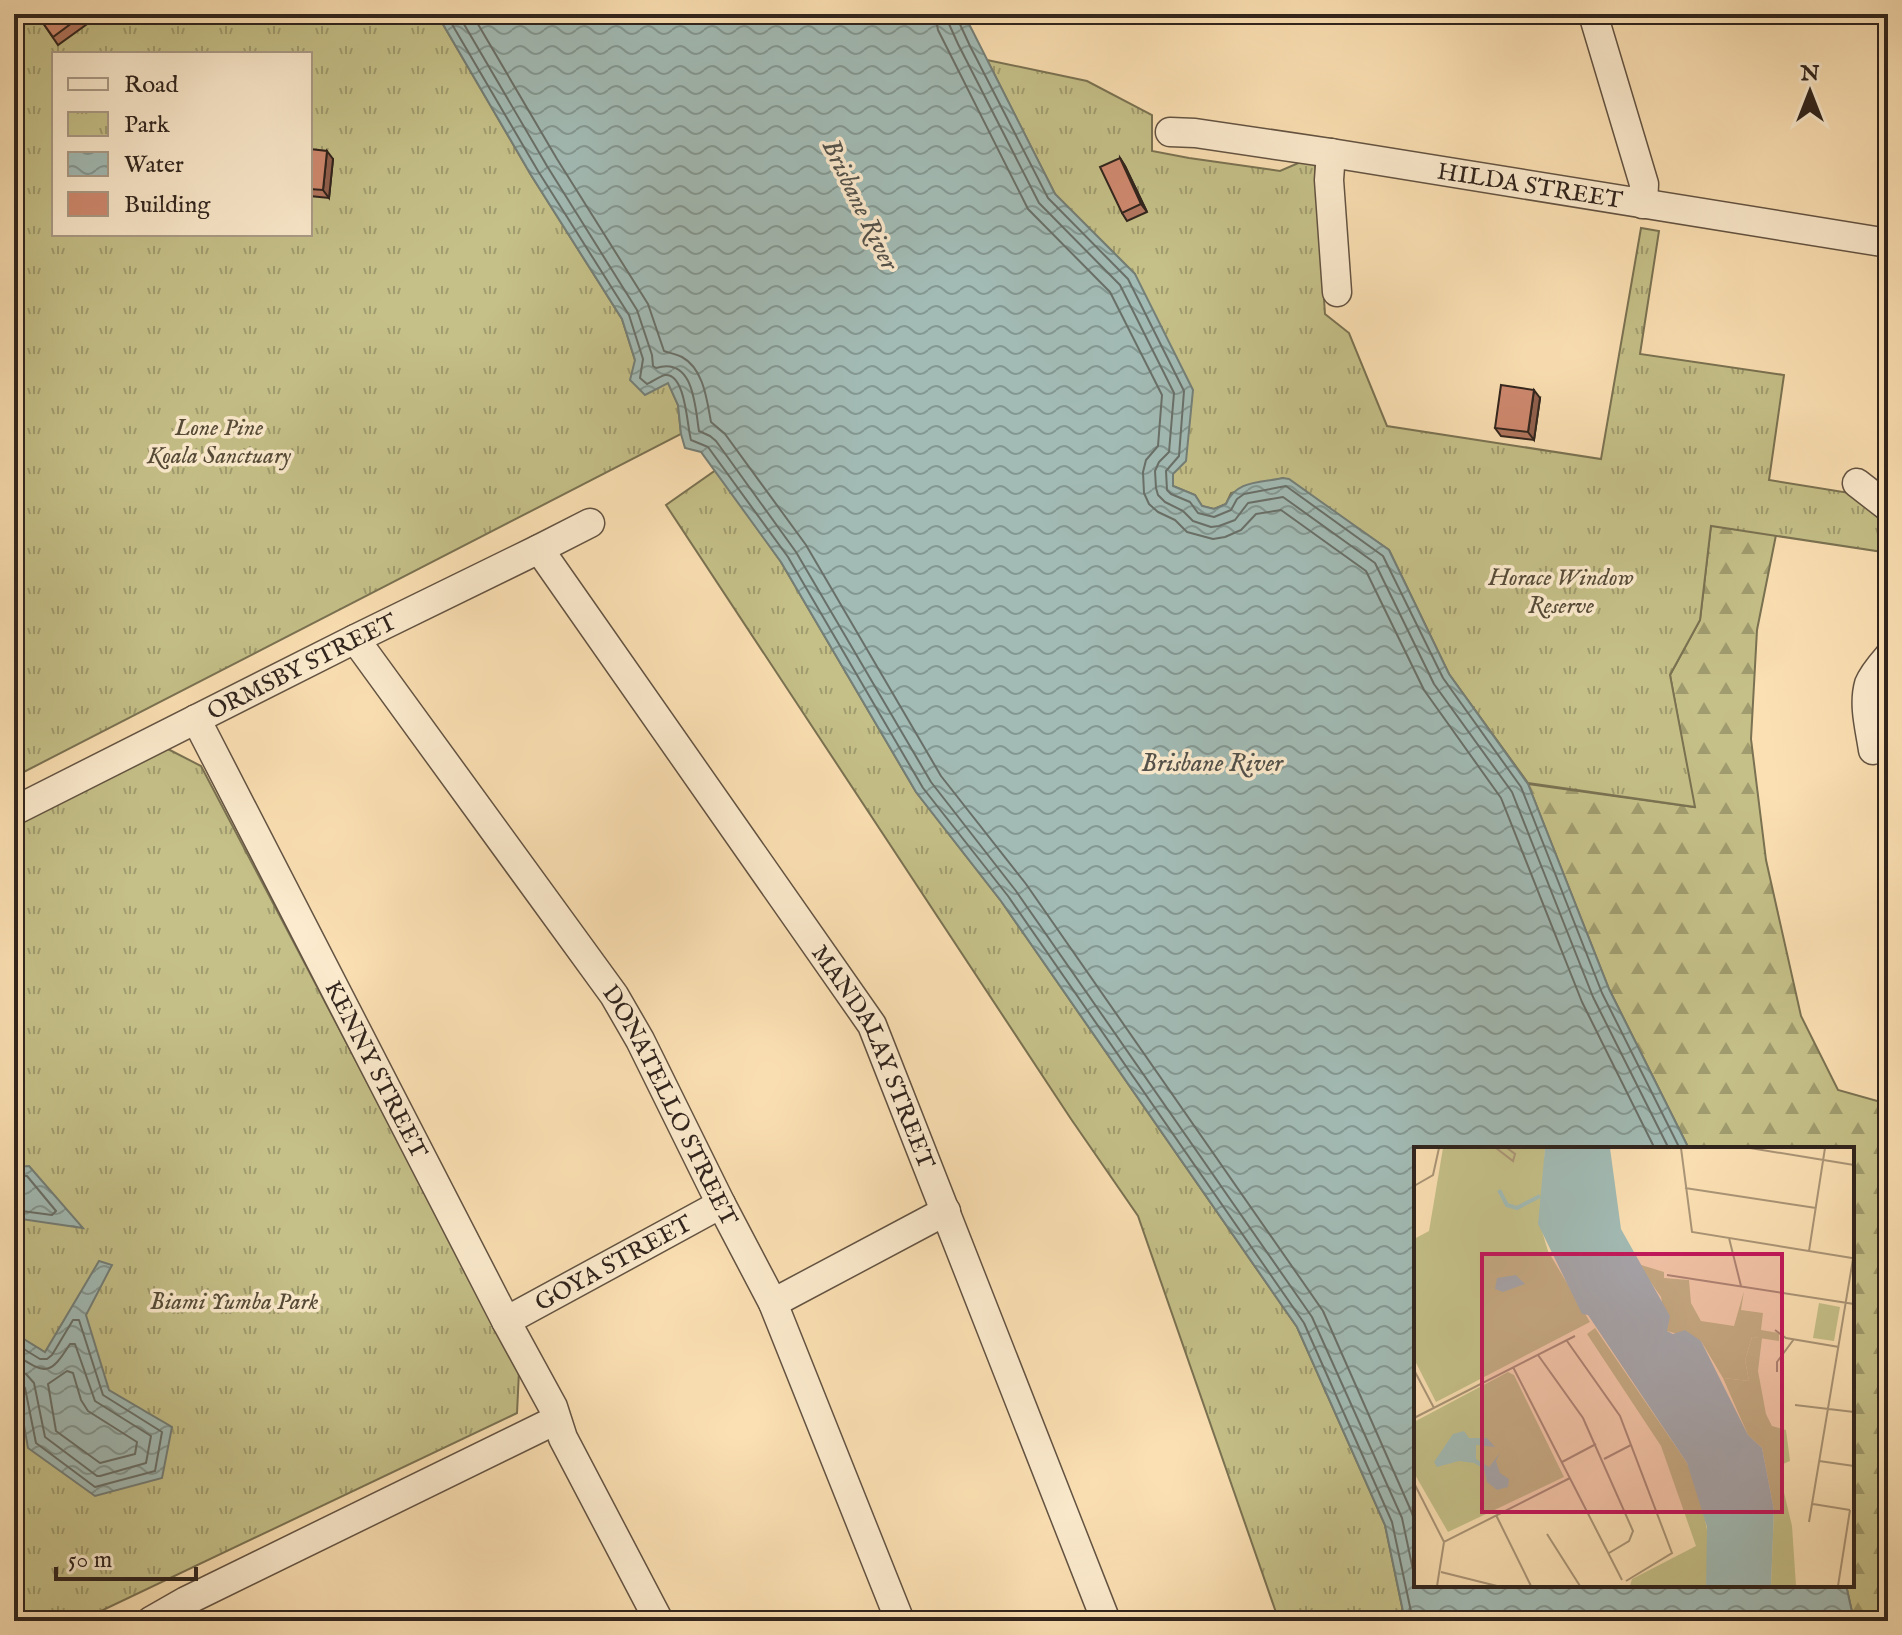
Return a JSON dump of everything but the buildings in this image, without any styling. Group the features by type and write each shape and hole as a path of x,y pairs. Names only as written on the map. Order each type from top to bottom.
{"street":[{"path":"1593,14 1644,184 1643,204"},
{"name":"HILDA STREET","path":"1170,132 1331,153 1888,243"},
{"path":"1331,153 1329,180 1337,292"},
{"path":"1857,483 1888,507"},
{"name":"ORMSBY STREET","path":"14,811 590,523"},
{"name":"MANDALAY STREET","path":"539,549 872,1025 1106,1621"},
{"name":"DONATELLO STREET","path":"355,639 614,995 640,1040 773,1303 900,1621"},
{"path":"1873,750 1867,695 1869,683 1888,657"},
{"name":"KENNY STREET","path":"196,719 553,1407 563,1438 659,1621"},
{"name":"GOYA STREET","path":"506,1321 721,1204"},
{"path":"773,1303 946,1211"},
{"path":"151,1621 556,1420"}],"green space":[{"name":"Lone Pine Koala Sanctuary","path":"14,14 437,14 531,175 622,319 635,360 668,382 678,405 681,434 14,777"},
{"name":"Horace Window Reserve","path":"987,60 1087,81 1152,115 1152,151 1280,171 1303,161 1315,164 1325,314 1349,333 1387,426 1601,459 1641,228 1659,231 1640,354 1784,375 1769,480 1887,499 1883,552 1711,526 1700,620 1670,675 1695,807 1528,783 1449,674 1389,550 1283,478 1231,493 1226,504 1214,509 1202,506 1195,495 1173,486 1135,274 1055,194"},
{"path":"716,470 781,562 916,792 1001,901 1297,1327 1385,1525 1405,1621 1279,1621 1138,1216 666,505"},
{"path":"1711,525 1776,535 1757,630 1751,739 1766,860 1801,1016 1838,1090 1888,1104 1888,1621 1854,1621 1846,1587 1854,1587 1854,1147 1688,1147 1609,989 1528,784 1694,807 1670,675 1700,620"},
{"name":"Biami Yumba Park","path":"162,746 201,766 519,1371 517,1413 80,1621 14,1621 14,825"}],"water":[{"name":"Brisbane River","path":"437,14 964,14 1055,194 1135,274 1193,390 1186,461 1173,474 1173,486 1195,495 1202,506 1214,509 1226,504 1230,496 1242,487 1257,482 1289,479 1389,550 1449,674 1528,784 1609,989 1688,1147 1414,1147 1414,1587 1846,1587 1854,1621 1405,1621 1385,1525 1297,1327 1001,901 916,792 781,562 701,452 685,448 678,405 668,383 645,395 630,380 635,360 622,319 531,175"},
{"path":"29,1166 83,1228 14,1218 14,1167"},
{"path":"99,1261 112,1265 86,1315 109,1390 172,1427 162,1478 95,1496 28,1448 14,1369 14,1333 45,1352"}]}
